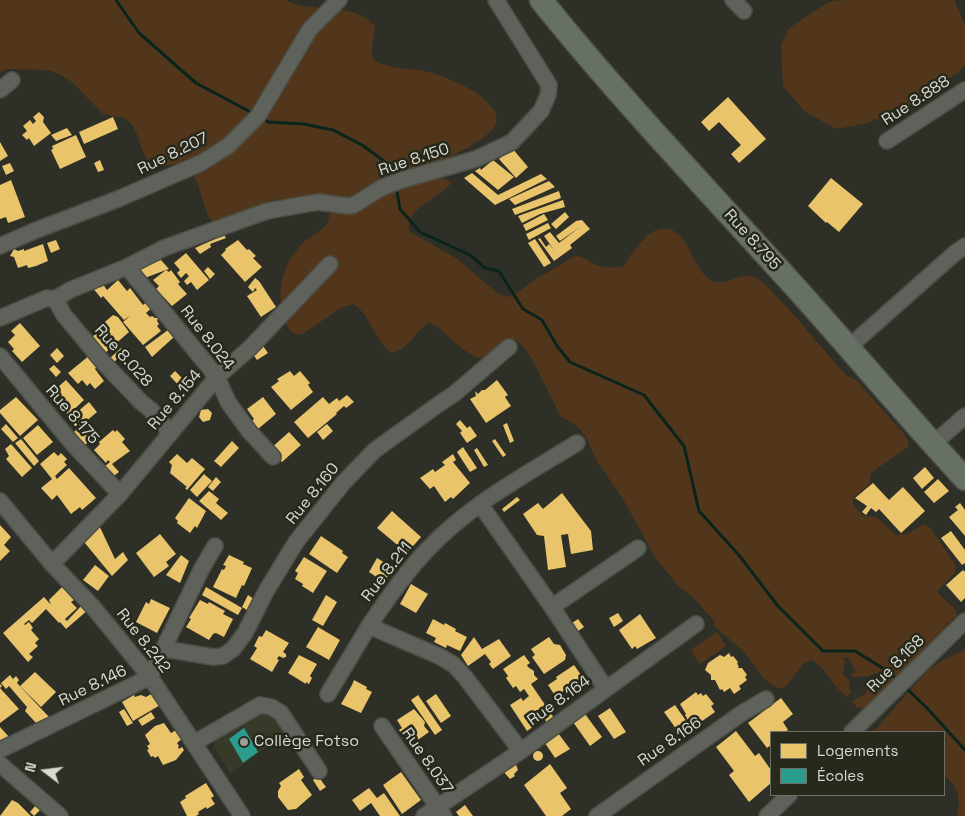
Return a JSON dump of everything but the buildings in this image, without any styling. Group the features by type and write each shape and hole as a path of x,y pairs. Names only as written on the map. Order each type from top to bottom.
{"highway":[{"name":"Rue 8.795","path":"540,0 589,59 965,478"}],"street":[{"name":"Rue 8.207","path":"0,246 34,231 118,200 201,163 228,146 258,116 310,29 339,0"},
{"name":"Rue 8.150","path":"0,318 47,298 55,299 70,290 127,267 164,248 266,211 318,202 354,205 381,188 402,180 476,159 512,142 541,112 548,95 549,85 496,0"},
{"path":"0,90 12,80"},
{"name":"Rue 8.888","path":"887,141 965,90"},
{"path":"849,347 965,246"},
{"name":"Rue 8.154","path":"52,564 120,494 217,377 250,348 330,264"},
{"name":"Rue 8.024","path":"127,267 217,377 228,402 273,457"},
{"name":"Rue 8.028","path":"55,299 64,315 102,361 170,432"},
{"name":"Rue 8.160","path":"165,649 213,657 223,656 233,649 296,542 344,482 375,450 454,394 510,347"},
{"name":"Rue 8.175","path":"0,356 72,443 120,494"},
{"path":"933,444 964,420"},
{"name":"Rue 8.211","path":"521,751 465,676 454,665 441,657 369,626 402,577 428,548 454,524 480,504 577,443"},
{"name":"Rue 8.242","path":"0,501 52,564 93,607 150,677 242,816"},
{"name":"Rue 8.164","path":"424,816 441,812 606,689 552,606 480,504"},
{"name":"Rue 8.146","path":"0,750 150,677 215,546"},
{"path":"552,606 638,548"},
{"name":"Rue 8.168","path":"853,731 965,620"},
{"path":"606,689 696,624"},
{"path":"328,694 369,626"},
{"name":"Rue 8.166","path":"597,816 742,713 766,699"},
{"path":"194,743 260,705 271,707 281,713 319,770"},
{"name":"Rue 8.037","path":"382,726 441,812"},
{"path":"0,764 60,816"},
{"path":"767,816 788,796"}],"shaded area":[{"path":"0,0 285,0 295,4 345,11 367,19 375,27 372,53 375,61 393,67 424,71 455,81 484,99 496,114 495,126 481,139 449,157 420,167 420,172 424,174 452,182 447,188 417,210 409,224 410,232 456,258 497,293 509,297 575,256 602,266 623,267 648,235 665,228 674,231 683,239 701,271 710,280 721,282 749,276 762,282 846,375 857,381 909,442 908,447 871,473 870,484 854,497 853,504 862,514 875,516 896,535 907,534 922,525 926,525 931,529 956,566 955,573 938,590 942,597 954,608 957,615 865,708 857,708 852,701 865,694 870,684 884,680 885,675 876,673 869,676 852,677 850,674 856,672 848,657 843,658 845,662 843,674 850,682 851,692 847,697 817,663 811,660 804,663 784,688 771,684 761,675 744,652 714,626 714,620 696,600 678,586 655,557 623,499 597,461 586,437 576,425 561,417 533,361 525,348 516,340 510,339 494,355 482,359 468,353 436,325 429,323 408,344 392,353 381,341 363,312 352,304 339,309 303,334 290,331 282,312 282,279 297,249 321,230 328,221 329,213 326,202 307,197 277,201 215,222 212,221 208,216 197,182 187,165 157,166 153,164 145,155 132,125 128,121 102,113 72,82 57,73 48,70 6,69 0,73"},
{"path":"841,0 956,0 955,2 965,25 965,64 962,69 908,107 868,123 836,129 804,111 783,86 781,45 789,28 829,2"},
{"path":"717,632 726,646 700,664 691,650"},
{"path":"965,650 965,816 957,816 958,793 953,784 945,777 945,731 874,731 928,670 945,659"},
{"name":"Collège Fotso","path":"255,710 271,711 286,733 230,774 214,747 216,736"}],"waterway":[{"path":"116,0 139,33 196,83 254,114"},
{"path":"262,118 268,122 304,124 333,130 362,145 380,158 393,169 395,178"},
{"path":"396,186 400,209 420,232 470,255 485,268 499,271 523,309 542,320 557,346 570,362 644,395 684,446 699,511 738,554 778,606 823,651 855,651 889,672 898,680"},
{"path":"904,686 965,750"}],"place":[{"name":"Collège Fotso","path":"244,742"}]}
